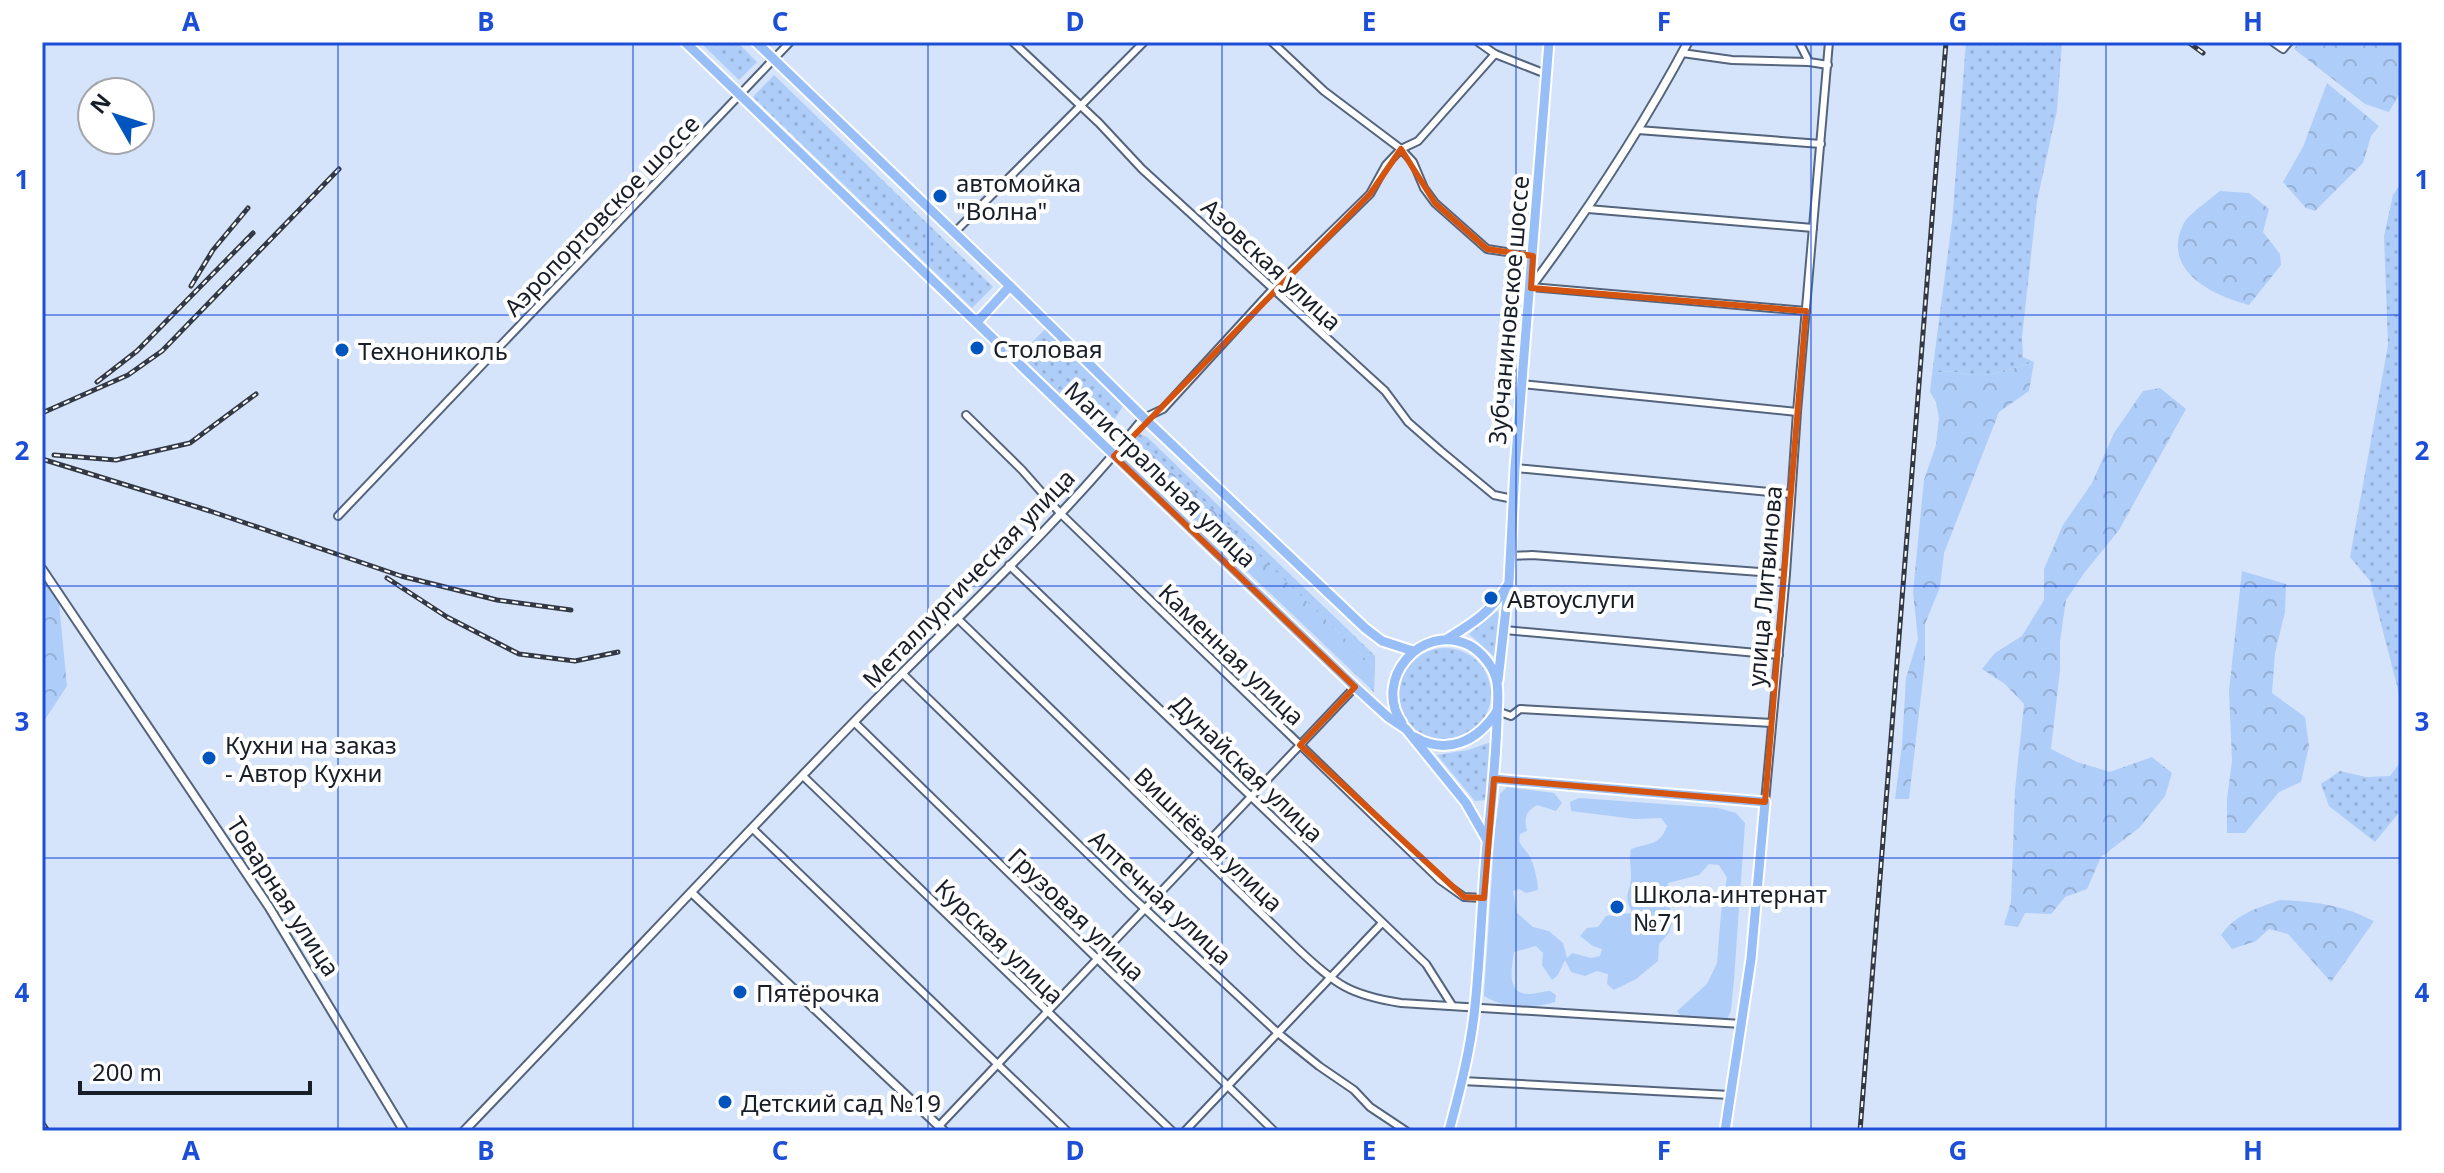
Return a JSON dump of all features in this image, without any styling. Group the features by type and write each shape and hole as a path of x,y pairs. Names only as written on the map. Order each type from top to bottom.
{"main road":[{"name":"Магистральная улица","path":"685,42 1355,687 1406,729"},
{"name":"Магистральная улица","path":"756,42 1365,628 1382,641 1413,651"},
{"name":"Зубчаниновское шоссе","path":"1497,683 1509,582 1515,468 1549,42"},
{"path":"977,322 1010,286"},
{"path":"1447,639 1487,613 1509,582"},
{"path":"1449,1131 1475,1008 1494,779 1497,683 1484,657 1474,648 1447,639 1433,641 1413,651 1404,660 1393,682 1394,708 1406,729 1466,803 1487,840"},
{"path":"1406,729 1428,744 1455,745 1479,734 1497,711"},
{"path":"1494,779 1765,802"},
{"name":"улица Литвинова","path":"1725,1131 1751,959 1765,802"}],"street":[{"name":"Аэропортовское шоссе","path":"338,516 790,42"},
{"name":"Азовская улица","path":"1013,42 1099,123 1142,169 1385,391 1408,422 1494,495 1513,499"},
{"path":"954,233 1144,42"},
{"path":"1272,42 1324,91 1401,149 1413,162 1424,188 1435,203 1487,249 1533,256"},
{"path":"1478,42 1495,54 1546,74"},
{"path":"1531,287 1588,209 1688,42"},
{"path":"1799,42 1809,62"},
{"name":"улица Литвинова","path":"1765,802 1829,42"},
{"path":"2273,42 2283,49 2289,42"},
{"path":"1682,53 1732,60 1828,65"},
{"name":"Металлургическая улица","path":"464,1131 854,722 1060,513 1114,456 1144,418 1163,409 1274,288 1370,194 1386,165 1401,149 1418,141 1495,54"},
{"path":"1638,130 1821,144"},
{"path":"1588,209 1813,228"},
{"path":"1531,287 1806,311"},
{"path":"1522,384 1797,412"},
{"name":"Каменная улица","path":"966,415 1060,513 1440,880 1464,897 1484,898"},
{"path":"1515,468 1791,494"},
{"path":"1511,556 1786,574"},
{"name":"Дунайская улица","path":"1009,565 1426,964 1452,1005"},
{"name":"Товарная улица","path":"42,569 269,907 404,1131"},
{"name":"Вишнёвая улица","path":"957,618 1329,979 1348,990 1369,998 1401,1003 1743,1024"},
{"path":"1505,630 1779,655"},
{"name":"Аптечная улица","path":"903,674 1278,1033 1354,1090 1370,1107 1406,1131"},
{"path":"692,893 942,1129 997,1065 1355,687"},
{"path":"1497,711 1511,716 1520,709 1772,723"},
{"name":"Грузовая улица","path":"854,722 1274,1131"},
{"name":"Курская улица","path":"803,776 1172,1131"},
{"path":"752,828 1067,1131"},
{"path":"1185,1131 1382,923"},
{"path":"1462,1081 1730,1095"}],"highlighted area":[{"path":"1401,149 1435,203 1487,249 1533,256 1531,288 1806,311 1765,802 1494,779 1484,898 1464,897 1300,745 1355,687 1114,456 1370,194"}],"green space":[{"path":"700,42 737,42 757,62 739,80"},
{"path":"1966,42 2062,42 2057,110 2037,201 2022,337 2023,357 2034,362 1984,375 1932,374 1952,222"},
{"path":"2299,42 2402,42 2402,89 2389,112 2365,104 2294,49"},
{"path":"774,75 993,287 972,308 753,97"},
{"path":"2327,83 2379,126 2371,136 2363,163 2315,211 2306,208 2283,182 2303,147"},
{"path":"2402,182 2402,705 2370,581 2350,557 2388,345 2384,236 2393,195"},
{"path":"2220,191 2249,193 2269,209 2263,232 2280,254 2281,265 2249,305 2207,288 2185,268 2179,256 2178,241 2185,221"},
{"path":"1045,329 1123,406 1104,437 1020,355"},
{"path":"2034,362 2029,391 1999,412 1944,553 1940,587 1925,624 1925,661 1909,799 1895,799 1906,678 1918,639 1913,592 1924,480 1936,445 1939,418 1930,392 1932,374 1984,375"},
{"path":"2160,388 2186,409 2119,530 2066,600 2051,749 2077,762 2110,772 2152,757 2172,773 2165,796 2139,828 2101,857 2087,889 2065,897 2051,914 2025,913 2018,927 2004,925 2011,902 2015,790 2024,704 2005,684 1982,669 1995,653 2022,636 2044,600 2044,569 2063,525 2092,483 2114,433 2143,391"},
{"path":"1138,433 1147,437 1367,648 1375,656 1375,668 1149,449 1127,452 1127,445"},
{"path":"1149,448 1375,668 1374,692 1129,459 1127,452"},
{"path":"42,569 58,593 67,686 42,724"},
{"path":"2242,571 2286,584 2285,612 2275,653 2272,693 2305,717 2309,746 2301,782 2279,792 2245,833 2227,833 2232,761 2229,691"},
{"path":"1497,611 1500,615 1497,659 1469,634"},
{"path":"1445,648 1462,652 1477,662 1487,677 1491,694 1487,711 1477,726 1462,736 1445,740 1428,736 1413,726 1403,711 1399,694 1403,677 1413,662 1428,652"},
{"path":"1491,742 1486,800 1475,801 1437,755"},
{"path":"2402,760 2402,809 2375,842 2329,806 2321,784 2340,771 2366,777 2390,776"},
{"path":"1507,787 1554,793 1562,803 1556,811 1537,805 1528,813 1527,831 1520,834 1520,841 1536,873 1538,890 1526,893 1519,889 1513,891 1517,913 1533,927 1549,931 1563,943 1567,958 1572,953 1591,958 1600,956 1602,949 1580,936 1587,928 1598,927 1606,916 1632,913 1627,897 1631,881 1631,849 1657,840 1667,826 1661,818 1635,819 1571,811 1570,802 1579,798 1718,808 1736,813 1745,823 1734,979 1731,1010 1726,1023 1683,1019 1677,1011 1707,984 1717,963 1727,878 1719,865 1709,864 1699,875 1668,883 1665,903 1675,914 1669,933 1659,944 1658,961 1636,979 1614,990 1607,984 1608,974 1597,971 1585,976 1571,972 1565,960 1552,980 1542,965 1543,953 1536,946 1514,952 1513,985 1522,993 1550,991 1556,995 1555,1002 1518,1006 1484,996 1495,829 1500,794"},
{"path":"2280,900 2328,905 2374,921 2331,982 2288,934 2269,929 2256,941 2232,949 2221,935 2240,917"}],"railway":[{"path":"1860,1131 1946,42"},
{"path":"2188,42 2203,53"},
{"path":"42,413 128,375 162,351 339,169"},
{"path":"191,286 213,250 248,208"},
{"path":"97,382 137,351 253,233"},
{"path":"54,455 116,460 190,443 256,394"},
{"path":"42,459 210,511 401,576 497,600 571,610"},
{"path":"387,578 447,617 519,654 575,661 618,652"},
{"path":"42,1122 48,1131"}],"place":[{"name":"автомойка \"Волна\"","path":"940,196"},
{"name":"Столовая","path":"977,348"},
{"name":"Технониколь","path":"342,350"},
{"name":"Автоуслуги","path":"1491,598"},
{"name":"Кухни на заказ - Автор Кухни","path":"209,758"},
{"name":"Школа-интернат №71","path":"1617,907"},
{"name":"Пятёрочка","path":"740,992"},
{"name":"Детский сад №19","path":"725,1102"}]}
